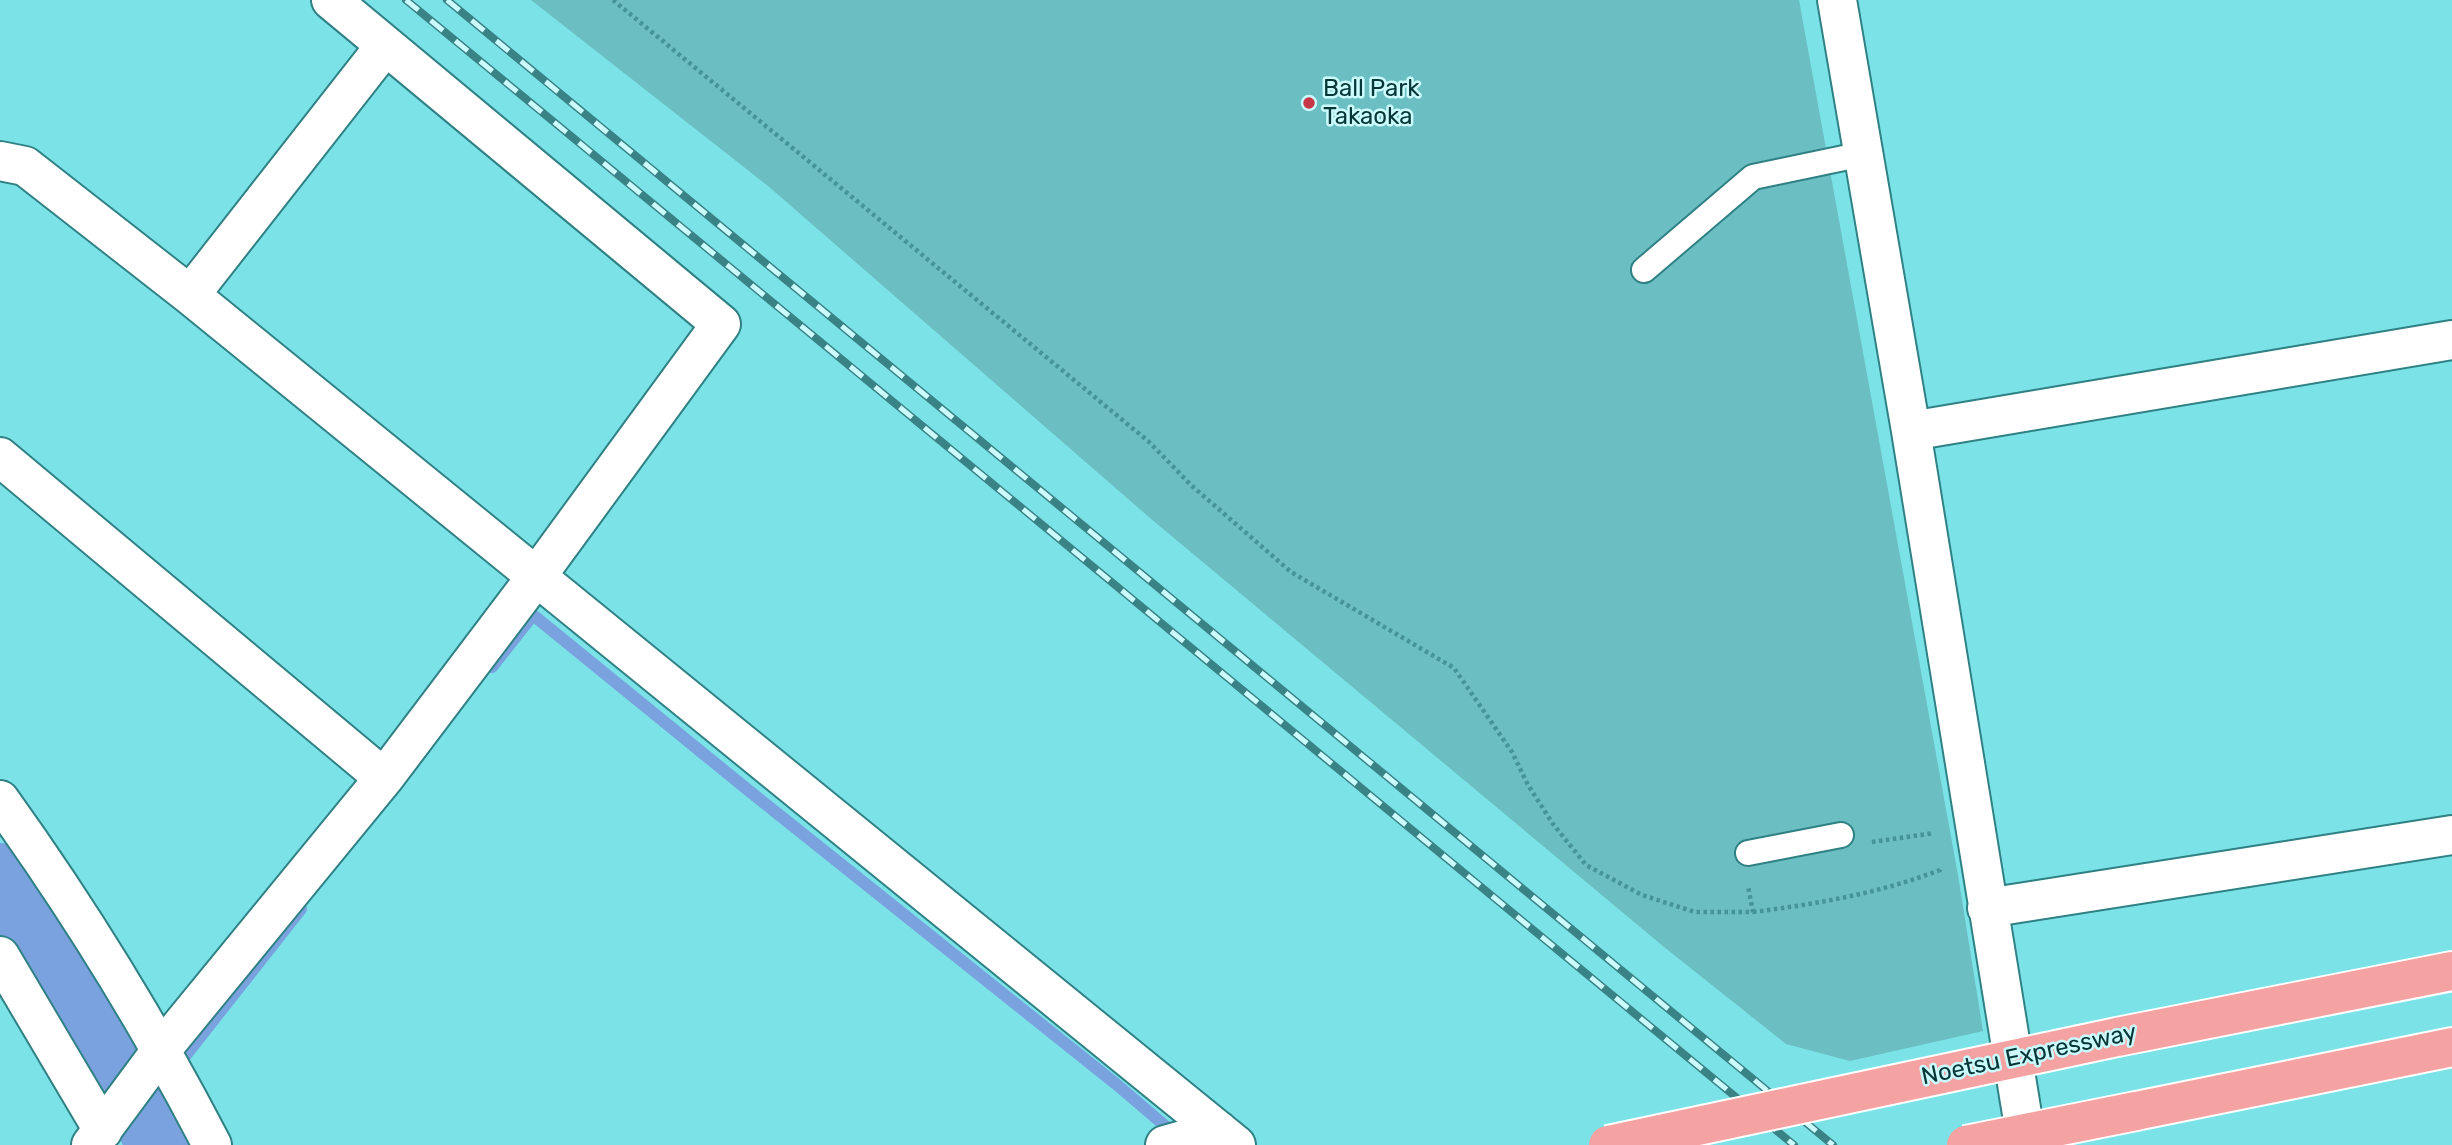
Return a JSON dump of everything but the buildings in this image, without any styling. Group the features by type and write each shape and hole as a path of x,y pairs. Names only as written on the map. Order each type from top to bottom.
{"highway":[{"name":"Noetsu Expressway","path":"1608,1145 2117,1037 2452,971"},
{"path":"1966,1145 2452,1047"}],"street":[{"path":"0,956 101,1131 162,1049 384,778 536,577 721,324 331,0"},
{"path":"1837,0 1911,431 2027,1145"},
{"path":"190,295 385,46"},
{"path":"0,161 25,166 190,295 536,577 1202,1140"},
{"path":"1911,431 2452,340"},
{"path":"0,457 384,778"},
{"path":"0,800 52,871 162,1049 212,1145"},
{"path":"1987,908 2452,835"}],"lane":[{"path":"1644,270 1753,177 1863,154"},
{"path":"1748,853 1841,835"}],"path":[{"path":"613,0 1148,440 1191,485 1292,572 1454,668 1512,752 1528,785 1553,824 1586,865 1642,895 1695,912 1753,912 1814,905 1913,880 1940,870 1938,857"},
{"path":"1841,835 1865,843 1934,833 1936,845"},
{"path":"1748,853 1744,865 1753,912"}],"shaded area":[{"path":"531,0 1799,0 1958,875 1983,1031 1850,1061 1786,1044 1664,947 1150,518 768,186"}],"waterway":[{"path":"492,667 533,615 1177,1136"},
{"path":"0,880 118,1050 164,1145"},
{"path":"145,1107 301,909"}],"railway":[{"path":"406,0 1794,1145"},
{"path":"447,0 1833,1145"}],"place":[{"name":"Ball Park Takaoka","path":"1309,103"}]}
